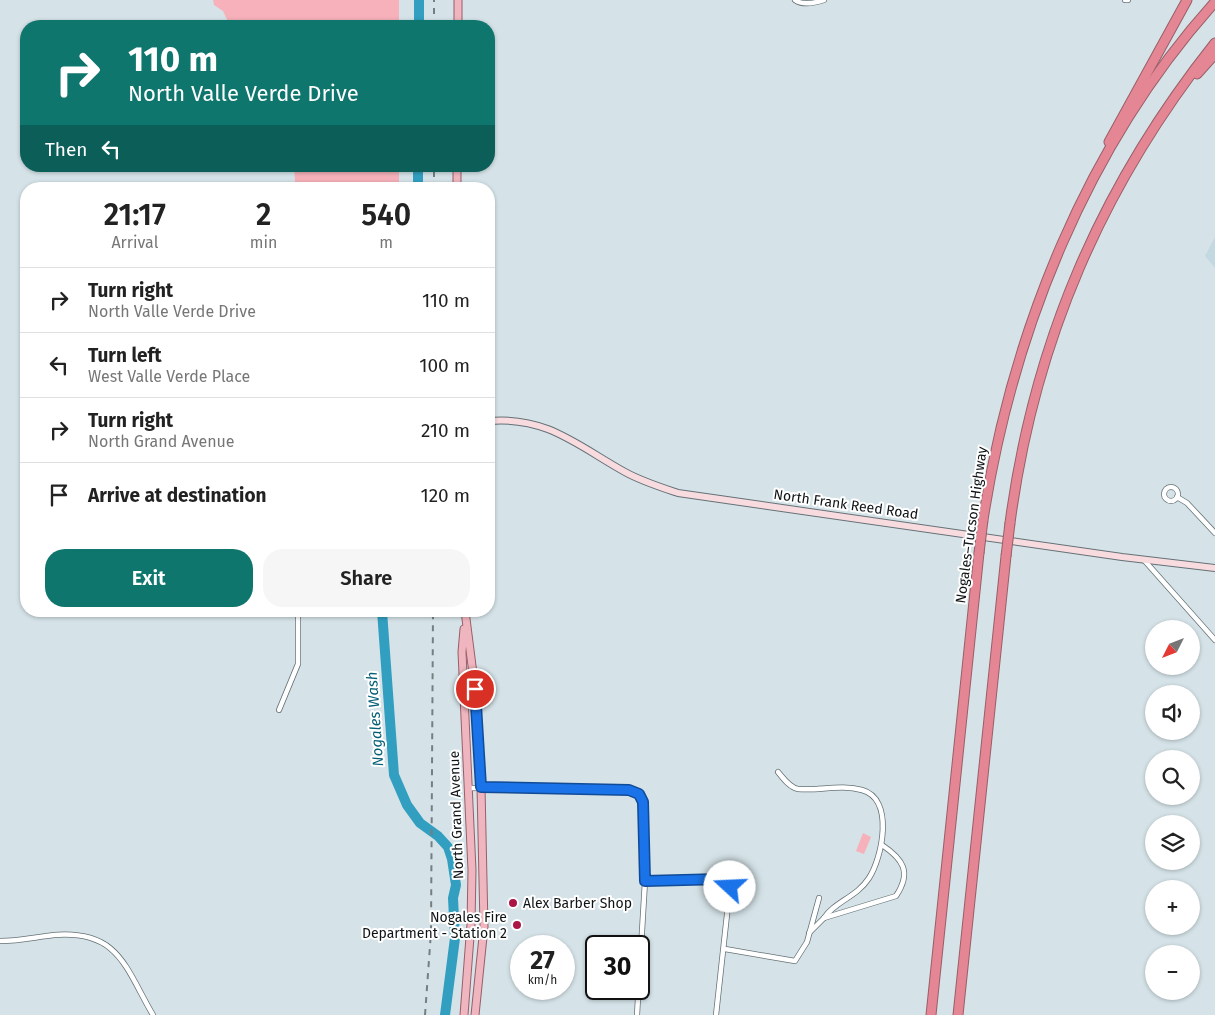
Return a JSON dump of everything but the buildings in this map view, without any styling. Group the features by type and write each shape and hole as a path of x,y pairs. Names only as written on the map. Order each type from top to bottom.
{"highway":[{"path":"1020,353 1044,280 1078,201 1187,0"},
{"path":"1191,30 1210,0"},
{"name":"Nogales–Tucson Highway","path":"931,1015 983,520 995,446 1020,353 1055,259 1087,193 1133,112 1191,30 1215,2"},
{"path":"958,1015 1010,523 1021,452 1033,400 1053,333 1090,240 1142,145 1169,103 1215,43"},
{"path":"1142,145 1215,54"}],"main road":[{"path":"458,0 458,20"},
{"name":"North Grand Avenue","path":"464,1015 471,924 472,870 462,652 465,617"},
{"name":"North Grand Avenue","path":"466,617 475,689 481,787 484,927 475,1015"}],"street":[{"path":"795,0 815,4 824,0"},
{"name":"North Frank Reed Road","path":"495,420 524,422 546,427 566,436 627,473 678,493 1144,560 1215,568"},
{"path":"1177,497 1187,503 1215,533"},
{"path":"1144,560 1215,640"},
{"path":"279,710 298,664 298,617"},
{"path":"778,772 792,787 798,789 831,787 868,792 876,801 883,823 882,845 877,862 864,886 850,898 828,911 809,934"},
{"path":"468,788 629,790 639,794 643,802 645,881 638,1015"},
{"path":"824,918 896,896 902,883 904,869 896,854 882,845"},
{"path":"645,881 722,879 728,882 730,887 725,949 716,1015"},
{"path":"725,949 795,961 807,942 819,898"},
{"path":"0,941 18,941 74,934 95,938 117,952 153,1015"}],"shaded area":[{"path":"213,0 399,0 399,20 227,20 223,11 214,5"},
{"path":"294,172 399,172 399,182 295,181"},
{"path":"1215,237 1215,268 1205,256"},
{"path":"863,833 871,837 864,854 856,851"}],"waterway":[{"name":"Nogales Wash","path":"419,0 419,20"},
{"name":"Nogales Wash","path":"418,172 418,182"},
{"name":"Nogales Wash","path":"382,617 394,775 407,805 420,823 438,836 448,847 452,859 456,885 453,898 455,938 445,1015"}],"railway":[{"path":"434,0 434,20"},
{"path":"434,172 434,182"},
{"path":"425,1015 431,932 433,617"}],"place":[{"name":"Alex Barber Shop","path":"513,903"},
{"name":"Nogales Fire Department - Station 2","path":"517,925"}],"route":[{"path":"475,689 481,787 629,790 639,794 643,802 645,881 722,879 728,882 730,887"}]}
